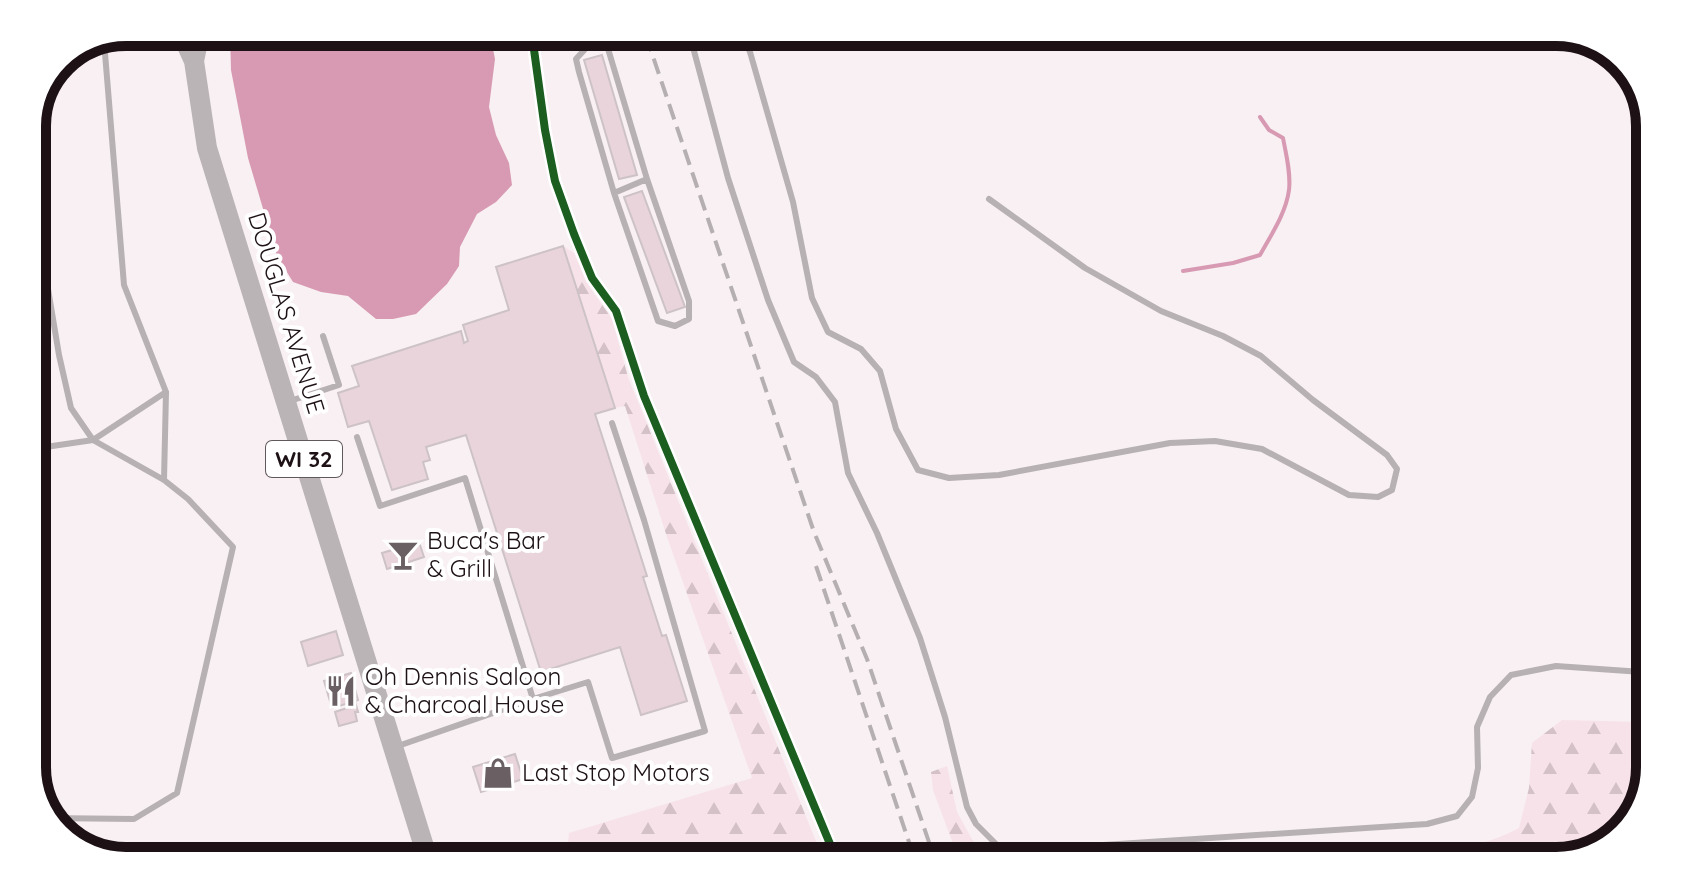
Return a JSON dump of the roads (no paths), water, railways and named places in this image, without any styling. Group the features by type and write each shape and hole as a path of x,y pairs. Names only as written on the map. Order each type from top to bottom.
{"main road":[{"name":"DOUGLAS AVENUE","path":"187,46 194,61 207,148 424,847"},
{"name":"DOUGLAS AVENUE","path":"194,61 197,46"}],"lane":[{"path":"588,46 576,59 614,193 658,321 675,326 689,319 689,301 647,179 607,46"},
{"path":"693,46 728,178 768,300 794,362 816,377 835,402 848,473 877,533 920,638 945,717 967,807 976,824 998,846 1005,847"},
{"path":"747,46 793,202 812,298 828,332 861,349 880,371 896,429 918,470 949,478 999,475 1170,443 1215,441 1262,449 1349,495 1378,497 1392,490 1397,469 1387,455 1313,400 1261,356 1223,336 1161,311 1085,268 989,199"},
{"path":"105,49 124,285 166,392 164,480"},
{"path":"614,193 647,179"},
{"path":"46,277 71,408 93,440 164,480 188,499 233,547 177,793 134,819 65,818"},
{"path":"286,403 339,385 323,336"},
{"path":"46,447 93,440 166,392"},
{"path":"393,748 588,682 612,758 705,731 644,520 612,423"},
{"path":"357,437 380,506 465,478 533,699"},
{"path":"1072,847 1427,824 1457,816 1472,797 1478,768 1477,727 1490,697 1511,675 1556,666 1636,672"}],"waterway":[{"path":"1183,271 1260,255 1278,224 1289,190 1288,164 1283,138 1269,130 1260,117"}],"railway":[{"path":"649,46 814,532 867,659 931,847"},
{"path":"816,566 911,847"}],"place":[{"name":"Buca's Bar & Grill","path":"403,555"},
{"name":"Oh Dennis Saloon & Charcoal House","path":"341,691"},
{"name":"Last Stop Motors","path":"498,773"}]}
